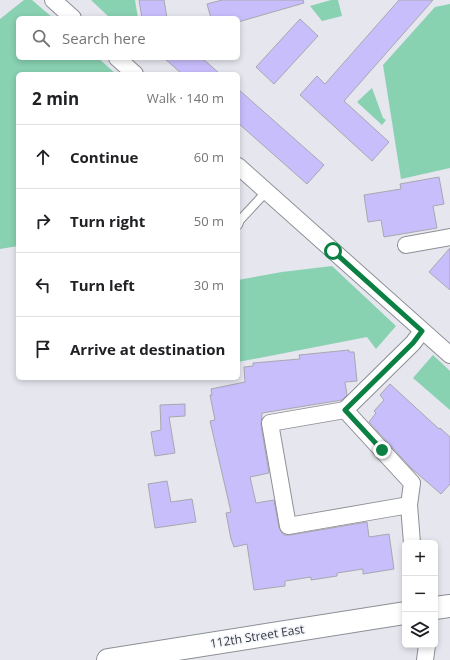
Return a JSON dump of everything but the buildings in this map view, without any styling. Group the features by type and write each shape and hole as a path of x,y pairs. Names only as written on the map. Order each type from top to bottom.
{"main road":[{"path":"438,608 450,606"},
{"name":"112th Street East","path":"108,660 402,613"}],"street":[{"path":"53,0 71,16"},
{"path":"120,60 133,72"},
{"path":"240,168 418,337 450,355"},
{"path":"406,245 450,237"},
{"path":"409,505 288,526 270,423 345,410 418,337"},
{"path":"345,410 412,483 409,505 412,540"},
{"path":"425,660 427,648"}],"lane":[{"path":"240,220 266,192"}],"green space":[{"path":"24,0 32,0 51,16 16,16 16,60 100,60 114,72 16,72 16,246 0,249 0,19"},
{"path":"91,0 135,0 138,16 108,16"},
{"path":"331,0 338,0 342,16 322,21 310,6"},
{"path":"450,4 450,168 401,179 383,65 435,7"},
{"path":"372,88 383,118 386,120 382,125 357,102"},
{"path":"332,266 396,326 376,349 367,337 240,362 240,280 282,272"},
{"path":"433,355 450,371 450,410 413,378"}],"route":[{"path":"333,251 422,331 413,343 345,410 382,450"}]}
